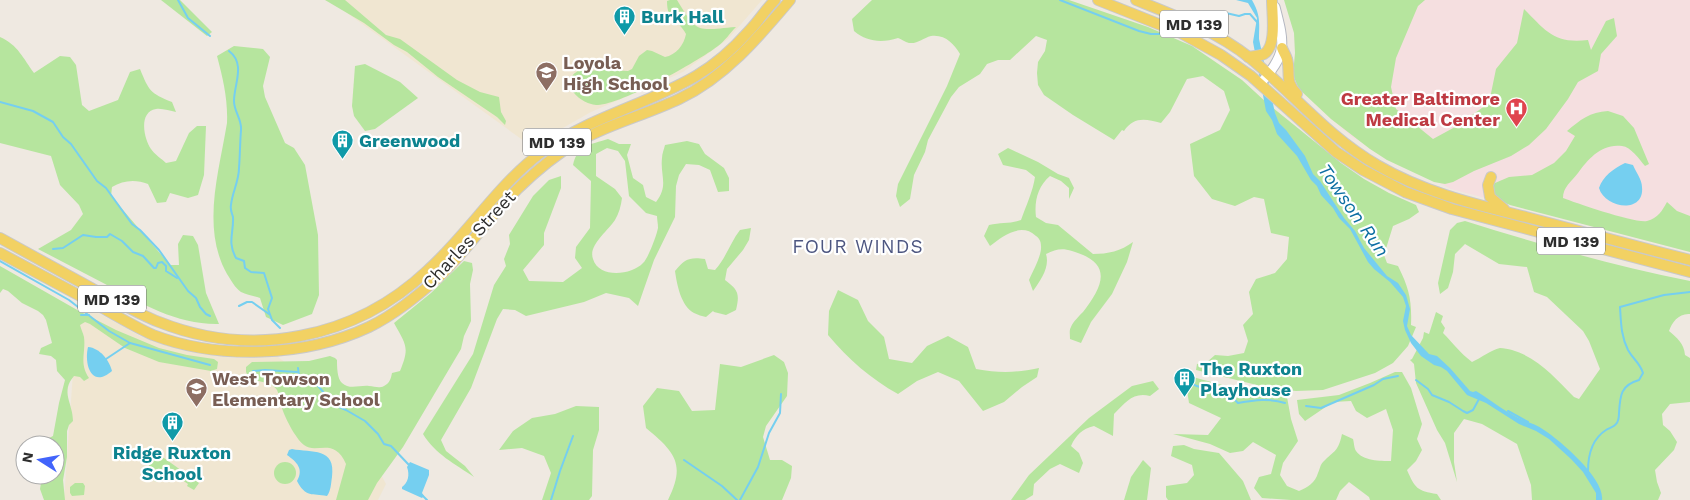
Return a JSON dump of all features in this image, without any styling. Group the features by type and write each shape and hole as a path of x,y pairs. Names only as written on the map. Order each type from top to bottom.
{"main road":[{"name":"Charles Street","path":"0,238 141,315 184,331 226,339 272,340 331,329 367,315 428,271 512,178 542,152 564,137 605,116 667,91 696,76 728,53 775,0"},
{"path":"780,12 785,0"},
{"name":"Charles Street","path":"0,253 139,328 170,340 237,352 291,349 332,341 370,326 411,299 439,276 525,180 562,151 577,142 681,98 729,66 790,0"},
{"name":"MD 139","path":"1098,0 1194,39 1231,61 1260,84 1336,152 1363,170 1405,192 1452,209 1690,272"},
{"name":"MD 139","path":"1136,0 1198,26 1248,57 1347,145 1402,179 1441,194 1690,260"},
{"path":"1260,84 1276,66 1282,48 1281,29 1273,0"},
{"path":"1248,57 1260,56 1265,53 1270,45 1273,0"},
{"path":"1282,48 1288,60 1290,84 1304,108"},
{"path":"1491,177 1488,185 1490,197 1511,213"}],"shaded area":[{"name":"Loyola High School","path":"329,0 762,0 728,39 683,72 591,112 531,146"},
{"name":"Greater Baltimore Medical Center","path":"1350,0 1690,0 1690,252 1451,189 1352,137 1299,89 1295,81 1293,67 1295,53 1294,28"},
{"name":"West Towson Elementary School","path":"78,302 140,336 164,345 186,351 233,358 278,357 303,376 376,465 386,484 378,500 64,500"}],"green space":[{"path":"161,0 180,0 212,32 207,36"},
{"path":"325,0 345,0 386,35 400,39 457,80 480,92 499,97 501,112 506,121 505,125 497,117 438,77 407,52"},
{"path":"677,0 690,19 700,28 736,27 721,44 708,53 624,98 598,105 591,104 579,97 571,87 570,81 572,76 578,71 628,71 632,69 639,56 647,50 665,57 679,49 686,34 669,13 667,1"},
{"path":"872,0 1069,0 1148,27 1192,46 1242,80 1267,103 1341,163 1389,193 1416,205 1419,212 1393,226 1384,255 1387,263 1398,266 1409,294 1411,325 1416,327 1408,346 1393,363 1375,373 1323,390 1296,391 1269,388 1196,370 1197,364 1207,362 1215,355 1228,356 1244,353 1248,341 1243,325 1253,314 1249,292 1256,279 1275,273 1287,259 1289,237 1271,233 1264,199 1254,197 1235,206 1212,199 1194,176 1190,144 1220,130 1230,110 1224,91 1203,76 1187,79 1170,112 1161,123 1145,120 1136,121 1124,131 1122,130 1114,140 1044,95 1038,85 1037,73 1038,62 1045,51 1047,40 1036,36 1010,60 998,60 987,64 980,74 959,87 951,97 928,140 925,152 914,175 910,199 900,207 896,196 898,184 947,86 960,54 952,43 945,38 936,36 909,43 898,38 886,41 869,39 859,35 854,31 852,19"},
{"path":"1284,0 1425,0 1418,6 1396,58 1391,87 1396,109 1433,139 1455,127 1489,103 1496,69 1517,43 1524,9 1545,30 1559,38 1576,41 1588,40 1591,50 1606,21 1614,18 1617,36 1601,54 1598,71 1578,82 1546,129 1529,145 1511,156 1445,184 1434,182 1387,160 1370,149 1331,119 1299,89 1293,75 1294,33"},
{"path":"0,37 16,48 34,73 60,56 70,57 76,65 82,105 89,111 118,100 130,72 140,69 151,90 172,102 176,112 156,109 150,111 145,120 144,126 148,145 166,163 176,161 189,133 197,126 206,126 204,175 198,195 188,198 170,193 166,202 157,203 148,184 134,181 112,187 111,196 170,265 179,265 178,244 183,235 193,236 198,245 206,293 219,324 189,321 161,312 38,249 71,230 83,214 79,205 60,185 51,156 0,143"},
{"path":"234,46 263,49 270,57 263,86 265,97 285,143 294,148 305,165 318,235 319,295 312,314 283,325 266,317 260,298 241,292 235,286 219,256 215,238 214,200 227,123 225,89 217,56"},
{"path":"365,64 400,82 418,98 375,129 365,131 354,116 352,106 355,66"},
{"path":"1608,111 1623,116 1634,128 1649,164 1645,166 1635,154 1625,147 1608,147 1596,153 1586,162 1566,188 1563,198 1641,221 1651,220 1657,216 1667,202 1677,211 1690,216 1690,252 1510,205 1496,196 1492,186 1495,183 1509,177 1532,175 1554,163 1566,151 1575,136 1567,131 1586,117"},
{"path":"608,139 619,144 631,144 627,155 633,178 643,185 646,197 656,202 663,185 662,158 665,145 687,141 699,144 705,154 724,168 729,178 729,191 718,192 710,170 699,165 686,164 679,175 676,186 675,217 654,260 638,306 629,298 606,293 584,302 526,316 515,310 503,309 497,319 471,388 441,440 446,451 465,466 474,477 439,453 423,434 473,354 494,285 506,266 504,259 510,244 509,235 533,196 549,180 561,176 561,188 544,233 544,245 523,270 529,281 563,282 582,268 575,258 576,247 590,228 591,181 573,165 578,153 586,146","holes":["607,148 618,151 625,161 629,196 646,213 657,216 658,228 645,261 631,270 616,273 602,270 596,265 592,254 596,243 616,217 622,198 615,189 596,176 596,154"]},
{"path":"1008,148 1069,178 1074,188 1069,199 1069,188 1061,181 1050,176 1042,184 1038,194 1036,217 1046,223 1058,225 1093,254 1124,248 1133,242 1127,262 1112,294 1091,322 1081,343 1070,339 1070,330 1096,293 1101,276 1094,262 1085,256 1062,249 1046,254 1046,269 1033,291 1029,280 1041,250 1038,238 1030,232 1018,230 1006,235 990,246 984,236 989,225 1021,220 1033,188 1035,177 1026,170 1003,165 998,154"},
{"path":"1465,221 1576,254 1690,281 1690,314 1682,315 1676,319 1669,331 1680,341 1685,355 1690,358 1690,402 1670,404 1662,414 1663,425 1670,431 1677,442 1674,450 1655,470 1661,493 1658,500 1532,500 1531,485 1517,444 1482,424 1464,419 1454,433 1454,462 1457,482 1445,443 1437,430 1416,383 1414,364 1410,360 1423,338 1424,332 1429,334 1436,312 1443,316 1441,322 1445,328 1443,333 1472,362 1497,349 1512,350 1538,363 1574,397 1579,399 1600,369 1583,331 1547,297 1534,292 1527,267 1499,264 1465,244 1455,254 1453,272 1448,288 1440,294 1438,283 1450,230 1457,223"},
{"path":"751,228 749,240 727,269 725,280 735,289 738,296 736,310 726,315 713,311 706,317 694,313 686,305 678,289 675,271 685,261 695,258 705,259 708,269 715,270 740,230"},
{"path":"464,261 472,263 473,270 470,284 471,321 464,336 461,349 403,447 377,483 368,500 336,500 346,464 341,456 331,448 309,448 304,445 287,421 275,387 249,378 246,367 252,362 309,361 330,356 337,360 339,379 345,385 351,387 384,386 391,379 392,373 400,371 406,351 404,342 394,323 431,293"},
{"path":"0,266 116,330 159,348 214,359 218,362 217,369 211,371 159,362 125,348 90,324 85,322 80,325 84,337 84,368 89,378 84,381 80,377 74,376 68,387 68,398 73,421 67,431 65,468 65,435 53,435 65,380 57,371 56,360 51,356 39,354 41,348 52,343 46,320 38,311 22,303 8,291 3,289 0,293"},
{"path":"838,290 858,300 868,321 884,337 889,359 912,363 927,346 948,336 968,347 976,369 1007,372 1039,368 1037,377 1004,402 983,411 959,381 938,372 917,381 898,394 860,368 828,335 829,311"},
{"path":"774,355 784,362 788,373 787,396 766,426 763,437 770,460 782,460 792,466 791,478 782,500 668,500 676,477 677,468 675,460 664,444 646,428 643,406 657,388 679,391 692,411 715,410 720,364 741,367"},
{"path":"1395,372 1402,372 1411,388 1422,424 1417,439 1422,450 1416,461 1407,470 1418,488 1425,492 1437,494 1441,500 1370,500 1369,497 1349,482 1340,491 1336,500 1262,498 1254,488 1259,477 1271,474 1276,455 1253,442 1243,451 1230,453 1210,444 1173,434 1208,435 1221,418 1189,403 1185,378 1189,376 1241,390 1287,397 1298,441 1283,463 1280,475 1287,486 1299,491 1313,482 1322,463 1337,448 1342,434 1353,439 1356,451 1363,457 1372,460 1391,461 1393,430 1386,409 1367,418 1356,411 1351,401 1333,402 1305,421 1299,414 1297,400 1339,395"},
{"path":"1153,381 1159,389 1150,396 1139,395 1130,399 1114,414 1113,436 1094,426 1077,436 1071,446 1079,453 1083,463 1079,473 1060,464 1050,469 1034,484 1033,495 1025,500 1011,500 1029,475 1089,418 1132,386"},
{"path":"576,406 599,407 599,430 593,450 592,496 589,500 542,500 551,473 544,456 522,448 499,450 513,431 532,418 555,414"},
{"path":"1184,445 1194,449 1219,453 1243,481 1251,500 1168,500 1166,497 1166,486 1187,483 1194,475 1192,465 1171,456 1173,446"},
{"path":"157,453 199,483 194,490 172,473 166,481 160,477 156,482 147,476 149,472 146,470"},
{"path":"1143,460 1151,468 1147,500 1124,500 1131,477"},
{"path":"285,462 293,465 296,473 293,481 285,484 277,481 274,473 277,465"},
{"path":"75,483 83,483 85,486 84,495 72,496 70,487"},
{"path":"41,485 64,485 65,500 44,500 40,489"}],"water":[{"name":"Towson Run","path":"1236,0 1252,0 1257,10 1259,39 1275,113 1279,123 1305,156 1313,174 1355,231 1364,248 1387,276 1398,283 1406,295 1410,309 1407,326 1411,335 1429,354 1437,356 1450,368 1470,391 1476,391 1511,414 1539,427 1571,451 1597,482 1602,500 1596,500 1596,493 1583,472 1549,439 1519,424 1486,403 1467,395 1447,371 1421,356 1411,343 1403,321 1406,306 1403,297 1368,262 1350,229 1321,195 1297,156 1277,134 1272,120 1266,111 1253,42 1257,18 1248,3"},
{"path":"1625,163 1633,165 1642,187 1641,196 1637,201 1631,205 1624,206 1609,200 1599,188 1609,173"},
{"path":"88,347 103,355 112,371 105,376 94,376 88,367"},
{"path":"289,450 321,453 330,461 332,477 327,496 310,494 300,486 297,481 300,469 294,460 287,455"},
{"path":"410,462 429,470 422,498 402,489 408,478 407,467"}],"waterway":[{"path":"178,0 188,18 210,36"},
{"path":"1060,0 1139,31 1160,34"},
{"path":"1202,16 1226,13 1239,16 1250,14 1257,22"},
{"path":"229,51 234,56 238,68 234,101 241,126 239,173 231,207 233,217 232,247 236,258 244,261 245,268 251,272 264,273 272,298 268,309 272,320 280,328"},
{"path":"0,102 33,111 53,122 97,181 106,188 132,224 159,250 188,291 196,298 200,307 210,316"},
{"path":"53,249 63,248 83,235 107,237 110,234 122,241 133,252 143,256 154,268 156,268 158,263 162,262 166,266 166,271 177,278"},
{"path":"0,261 69,300 109,331 130,343 210,365"},
{"path":"1588,471 1590,453 1594,443 1601,434 1614,426 1618,421 1620,401 1625,388 1639,380 1643,373 1624,340 1620,307 1664,295 1690,292"},
{"path":"239,306 252,302 269,314"},
{"path":"81,315 89,315"},
{"path":"106,359 130,343"},
{"path":"298,368 299,376 314,381 324,393 326,400 365,421 378,434 384,444 391,446 409,465"},
{"path":"253,371 297,372"},
{"path":"1306,406 1321,408 1374,385 1383,379 1398,376"},
{"path":"1181,379 1200,387 1226,393 1238,403 1262,400 1285,403"},
{"path":"1416,380 1428,389 1432,395 1449,402 1467,413 1473,410 1479,399"},
{"path":"740,500 758,467 769,433 780,413 781,394"},
{"name":"Towson Run","path":"1508,411 1528,422"},
{"path":"551,500 573,436"},
{"path":"684,460 722,486 737,500"},
{"path":"422,495 427,500"}],"place":[{"name":"Burk Hall","path":"625,36"},
{"name":"Loyola High School","path":"547,92"},
{"name":"Greater Baltimore Medical Center","path":"1516,128"},
{"name":"Greenwood","path":"343,160"},
{"name":"The Ruxton Playhouse","path":"1184,398"},
{"name":"West Towson Elementary School","path":"196,408"},
{"name":"Ridge Ruxton School","path":"172,442"}],"district":[{"name":"FOUR WINDS","path":"858,246"}]}
